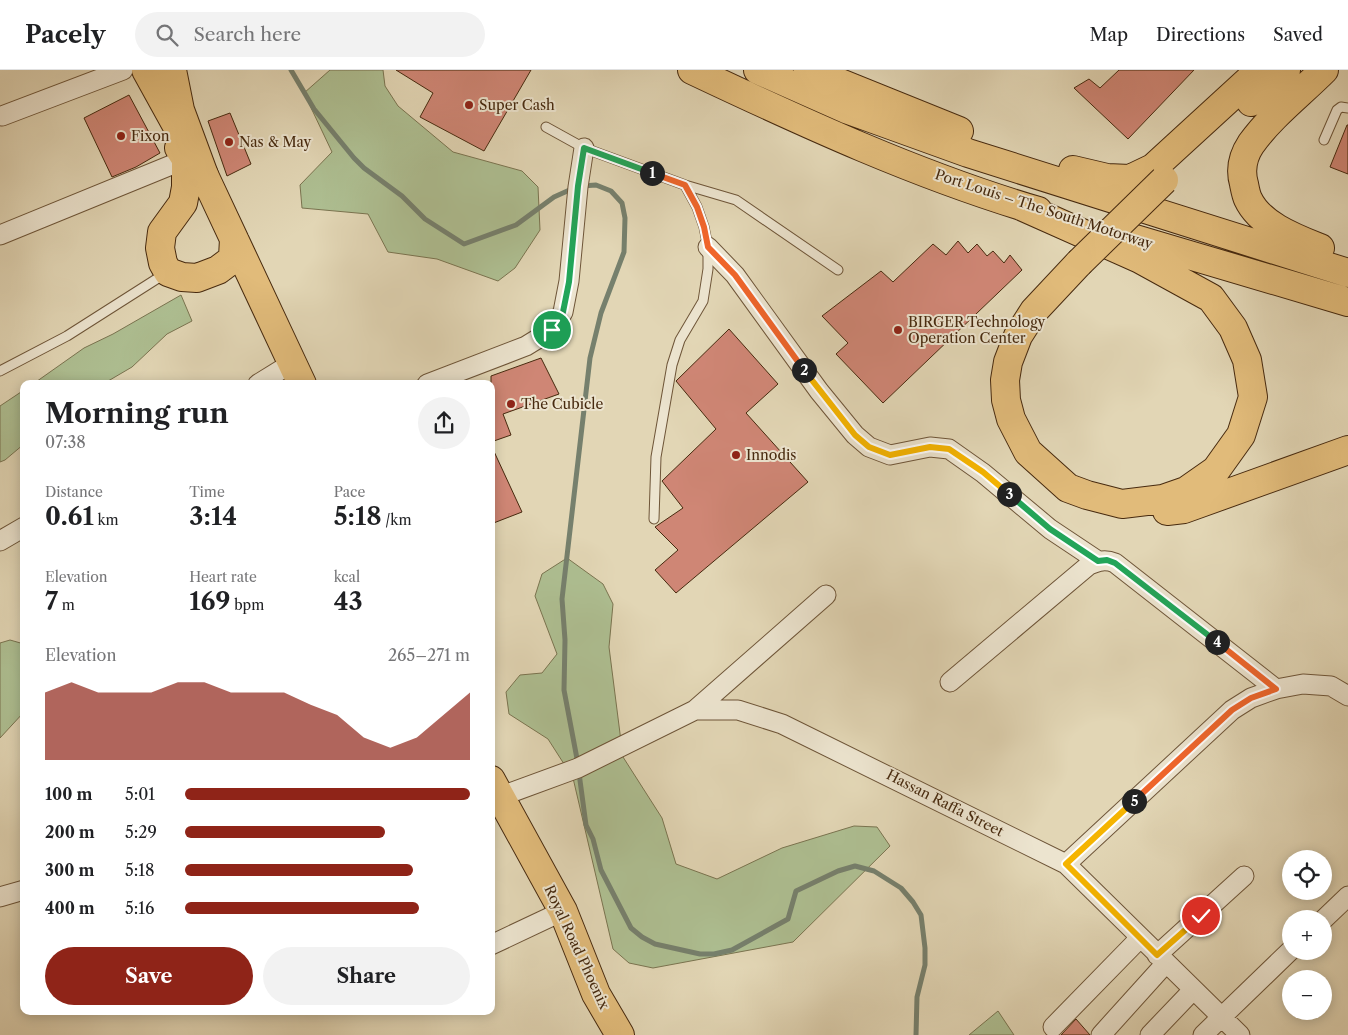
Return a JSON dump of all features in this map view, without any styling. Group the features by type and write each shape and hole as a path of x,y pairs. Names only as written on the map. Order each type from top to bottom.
{"main road":[{"path":"132,70 195,167"},
{"path":"146,70 234,239 297,374"},
{"path":"172,70 195,167 186,187 183,203 162,232 160,248 163,263 168,272 182,277 197,278 218,270 230,261 233,257 234,239"},
{"name":"Port Louis – The South Motorway","path":"692,70 802,121 933,175 1021,206 1348,302"},
{"path":"808,70 1038,163"},
{"path":"968,153 1053,165 1107,178 1130,179 1153,168 1260,70"},
{"path":"1021,206 1140,259 1211,298 1233,328 1247,360 1253,397 1241,435 1216,470 1186,491 1163,499 1122,504 1068,488 1028,452 1011,419 1006,400 1008,362 1018,336 1034,311 1079,263 1164,180 1286,70"},
{"path":"1324,70 1270,121 1250,145 1242,164 1242,178 1248,200 1265,220 1286,233 1321,249 1346,272"},
{"path":"766,73 846,109 968,153 1346,272"},
{"path":"1079,263 1046,280 1032,292 1016,313 999,346 993,374 995,400 1006,439 1018,458 1051,490 1092,509 1114,514 1137,515 1184,509 1348,450"},
{"path":"218,270 237,278 258,292"},
{"name":"Royal Road Phoenix","path":"495,794 563,911 596,994 620,1035"}],"street":[{"path":"2,116 123,70"},
{"path":"437,380 526,346 552,330 563,312 569,282 578,186 584,148"},
{"path":"0,235 195,167"},
{"path":"708,247 735,275 819,391 855,435 869,447 890,455 930,447 949,449 983,472 1050,529 1098,561"},
{"path":"274,380 297,374"},
{"path":"0,541 20,529"},
{"path":"950,682 1089,565 1107,560 1115,563 1276,689"},
{"path":"695,710 826,595"},
{"path":"1066,864 1232,710 1251,698 1276,689 1303,684 1331,686 1348,696"},
{"name":"Hassan Raffa Street","path":"495,792 586,764 695,710 738,710 782,724 1066,864 1240,1035"},
{"path":"1101,1035 1162,959 1244,876"},
{"path":"0,897 20,891"},
{"path":"1332,911 1348,896"},
{"path":"495,943 563,911"},
{"path":"1053,1027 1140,938"},
{"path":"1203,1035 1282,959"},
{"path":"1150,1035 1193,990"}],"lane":[{"path":"1324,140 1337,110 1341,107 1348,108"},
{"path":"546,127 584,148 685,185 736,200 838,270"},
{"path":"654,519 656,457 672,365 680,340 703,301 708,269 708,247 704,227 697,207 685,185"},
{"path":"0,371 67,336 168,272"}],"green space":[{"path":"330,70 383,70 385,86 398,106 453,152 522,171 538,187 540,230 515,268 498,281 437,259 388,252 368,214 302,208 300,185 332,152 304,93"},
{"path":"181,295 192,321 167,334 132,367 110,380 39,380 84,348 113,334"},
{"path":"20,393 20,447 0,462 0,406"},
{"path":"567,558 603,584 613,604 609,647 623,757 662,818 676,864 717,879 782,848 854,826 877,827 890,846 793,942 653,968 629,963 613,949 573,778 548,739 509,714 506,692 520,675 542,673 557,654 535,596 542,574"},
{"path":"10,640 20,643 20,716 0,738 0,643"},
{"path":"998,1011 1014,1035 969,1035"}],"building":[{"name":"Super Cash","path":"396,70 531,70 484,151 420,117 433,93"},
{"path":"1119,70 1194,70 1128,139 1074,88 1089,79 1100,88"},
{"name":"Fixon","path":"129,95 160,153 136,167 112,177 84,118"},
{"name":"Nas & May","path":"230,113 251,164 227,176 208,121"},
{"path":"1348,125 1348,174 1330,167"},
{"name":"BIRGER Technology Operation Center","path":"958,241 968,253 977,244 987,256 993,251 1004,263 1010,255 1022,270 883,403 836,354 848,343 822,316 881,271 893,282 933,244 946,255"},
{"name":"Innodis","path":"729,329 778,384 746,413 808,482 676,593 655,570 678,550 655,527 683,508 662,481 716,429 676,381"},
{"name":"The Cubicle","path":"541,358 559,394 503,414 511,435 495,441 495,380 491,380 491,376"},
{"path":"495,454 522,512 495,522"},
{"path":"1076,1019 1090,1035 1061,1035"}],"waterway":[{"path":"291,70 314,109 354,158 364,168 402,196 425,219 464,244 516,225 554,197 574,188"},
{"path":"578,764 564,690 565,640 562,599 590,358 601,313 624,252 625,218 622,203 611,191 596,185 582,186"},
{"path":"579,773 586,825 593,839 601,870 631,928 655,944 700,954 714,954 732,950 788,919 796,891 838,871 855,866 874,871 901,888 921,915 925,948 925,965 917,997 916,1035"}],"place":[{"name":"Super Cash","path":"469,105"},
{"name":"Fixon","path":"121,136"},
{"name":"Nas & May","path":"229,142"},
{"name":"BIRGER Technology Operation Center","path":"898,330"},
{"name":"The Cubicle","path":"511,404"},
{"name":"Innodis","path":"736,455"}],"route":[{"path":"552,330 563,312 569,282 578,186 584,148 685,185 697,207 708,247 735,275 819,391 855,435 869,447 890,455 930,447 949,449 983,472 1050,529 1098,561 1107,560 1115,563 1276,689 1251,698 1232,710 1066,864 1157,955 1201,916"}]}
